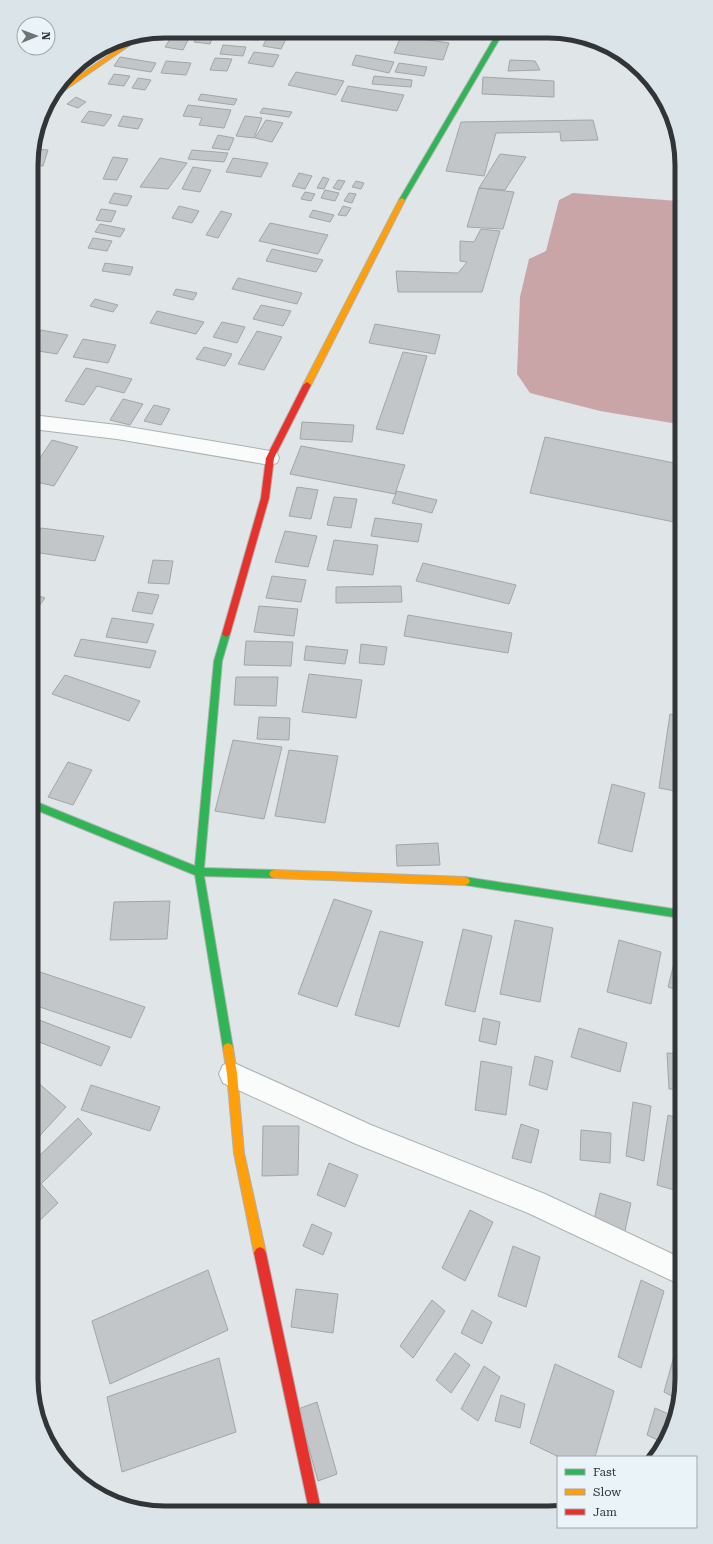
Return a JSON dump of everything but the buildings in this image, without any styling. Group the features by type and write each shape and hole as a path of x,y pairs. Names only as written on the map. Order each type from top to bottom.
{"street":[{"path":"314,1506 239,1153 232,1074 199,872 218,661 265,498 270,458 416,174 497,38"},
{"path":"64,88 129,44"},
{"path":"38,423 117,432 270,458"},
{"path":"38,807 199,872 458,880 675,913"},
{"path":"232,1074 365,1135 536,1203 675,1269"}],"shaded area":[{"path":"573,193 675,201 675,424 600,411 530,393 517,374 520,297 529,259 546,251 559,200"}],"traffic: fast":[{"path":"402,200 497,38"},
{"path":"226,634 218,661 199,872 228,1048"},
{"path":"38,807 199,872 274,874"},
{"path":"465,881 675,913"}],"traffic: slow":[{"path":"63,89 129,43"},
{"path":"307,385 402,200"},
{"path":"274,874 465,881"},
{"path":"228,1048 232,1074 239,1153 260,1253"}],"traffic: jam":[{"path":"226,634 265,498 270,458 307,385"},
{"path":"260,1253 314,1506"}]}
